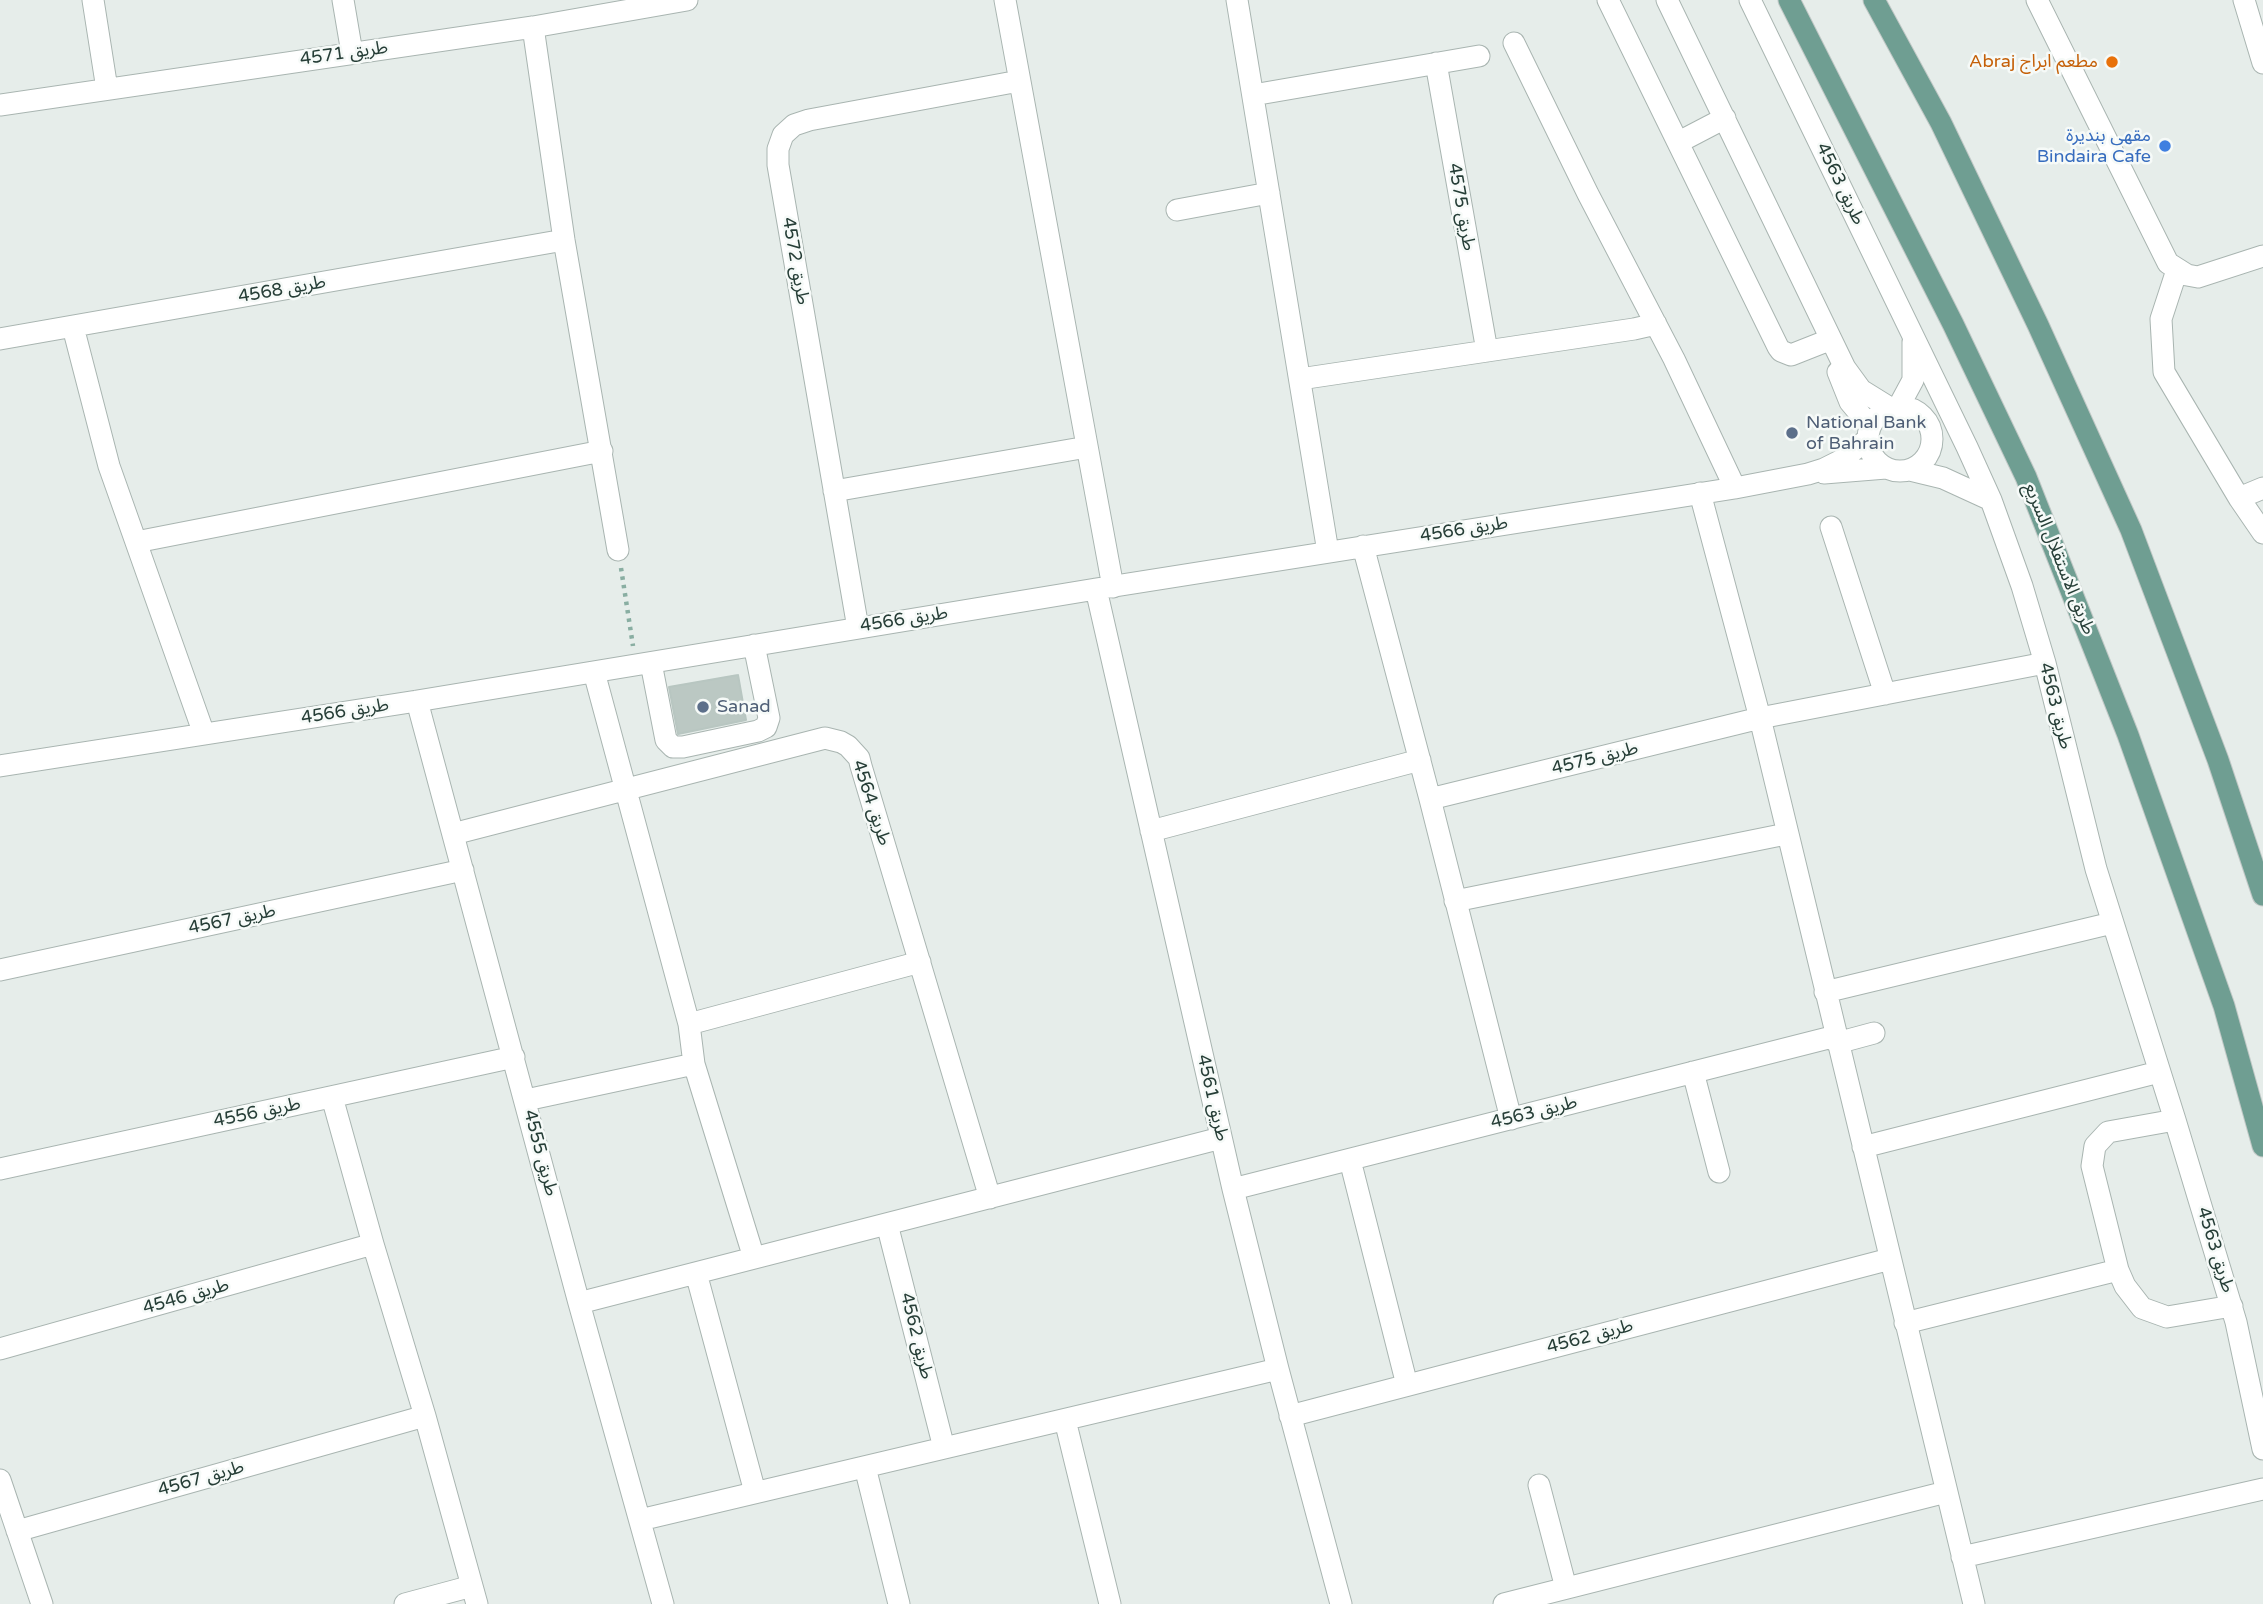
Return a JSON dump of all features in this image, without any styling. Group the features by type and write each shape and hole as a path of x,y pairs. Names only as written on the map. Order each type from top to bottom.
{"main road":[{"name":"طريق الاستقلال السريع","path":"1789,0 1936,288 2026,477 2128,735 2206,954 2224,1006 2263,1146"},
{"path":"1874,0 1941,123 2038,325 2131,530 2218,760 2263,895"}],"street":[{"path":"93,0 107,89"},
{"path":"343,0 352,53"},
{"name":"طريق 4571","path":"0,104 533,27 682,0"},
{"path":"1004,0 1087,447 1105,588"},
{"path":"1237,0 1328,552"},
{"path":"1608,0 1781,351 1796,354 1829,340"},
{"name":"طريق 4563","path":"1750,0 1991,500 2022,586 2045,663 2096,869 2232,1306 2263,1449"},
{"path":"2037,0 2162,254 2177,270 2198,277 2263,256"},
{"path":"2244,0 2263,63"},
{"path":"1668,2 1852,380 1861,390 1894,407 1917,411 1924,416 1933,433 1933,442 1926,460 1910,470"},
{"path":"533,27 564,240 618,550"},
{"path":"1514,43 1656,324 1735,488"},
{"path":"1253,95 1479,56"},
{"name":"طريق 4575","path":"1436,63 1487,351"},
{"name":"طريق 4572","path":"858,628 778,165 778,149 783,135 794,125 809,120 1019,81"},
{"path":"1679,142 1724,118"},
{"path":"1177,210 1269,193"},
{"name":"طريق 4568","path":"0,340 564,240"},
{"path":"2177,270 2161,319 2164,372 2239,498 2263,533"},
{"path":"1823,319 1847,396 1869,433 1873,456 1886,468 1910,470 1943,478 1991,500"},
{"path":"1300,379 1656,324"},
{"path":"74,327 109,467 204,734"},
{"path":"1869,433 1875,418 1894,407 1913,380 1915,359 1912,333"},
{"name":"طريق 4566","path":"1808,474 1840,461 1869,433"},
{"path":"834,491 1087,447"},
{"path":"136,542 602,451"},
{"name":"طريق 4566","path":"0,764 417,701 1363,546 1700,494 1808,474 1886,468"},
{"path":"2239,498 2263,488"},
{"path":"1700,494 1760,718 1973,1604"},
{"path":"1831,527 1885,694"},
{"path":"1363,546 1511,1119"},
{"name":"طريق 4561","path":"1105,588 1151,831 1221,1138 1290,1416 1341,1604"},
{"path":"644,664 666,740 673,747 683,747 758,731 766,726 769,718 754,645"},
{"name":"طريق 4575","path":"1430,799 1760,718 2045,663"},
{"path":"594,672 689,1024 694,1064 754,1258"},
{"name":"طريق 4555","path":"417,701 663,1604"},
{"name":"طريق 4564","path":"453,834 825,738 841,741 859,758 990,1198"},
{"path":"1151,831 1420,760"},
{"path":"1455,901 1786,834"},
{"name":"طريق 4567","path":"0,970 463,870"},
{"path":"1825,992 2112,923"},
{"path":"689,1024 920,962"},
{"name":"طريق 4563","path":"1233,1189 1693,1072 1874,1033"},
{"name":"طريق 4556","path":"0,1169 514,1057"},
{"path":"526,1100 694,1064"},
{"path":"1693,1072 1719,1172"},
{"path":"1863,1147 2159,1072"},
{"path":"332,1097 474,1595 405,1604"},
{"path":"2175,1120 2108,1132 2095,1146 2092,1166 2118,1270 2125,1286 2142,1308 2167,1317 2232,1306"},
{"path":"579,1303 1221,1138"},
{"path":"1350,1160 1407,1385"},
{"name":"طريق 4562","path":"887,1224 944,1448"},
{"name":"طريق 4546","path":"0,1349 373,1244"},
{"name":"طريق 4562","path":"1290,1416 1890,1259"},
{"path":"1905,1323 2118,1270"},
{"path":"696,1273 755,1492"},
{"path":"640,1520 1278,1369"},
{"name":"طريق 4567","path":"17,1531 425,1416"},
{"path":"1065,1420 1110,1604"},
{"path":"865,1467 899,1604"},
{"path":"0,1480 42,1604"},
{"path":"1539,1485 1566,1588"},
{"path":"1962,1557 2263,1489"},
{"path":"1504,1604 1946,1492"}],"path":[{"path":"618,550 644,664"}],"building":[{"name":"Sanad","path":"738,675 746,720 678,734 669,687"}],"place":[{"name":"Abraj مطعم ابراج","path":"2112,62"},
{"name":"مقهى بنديرة Bindaira Cafe","path":"2165,146"},
{"name":"National Bank of Bahrain","path":"1792,433"},
{"name":"Sanad","path":"703,707"}]}
